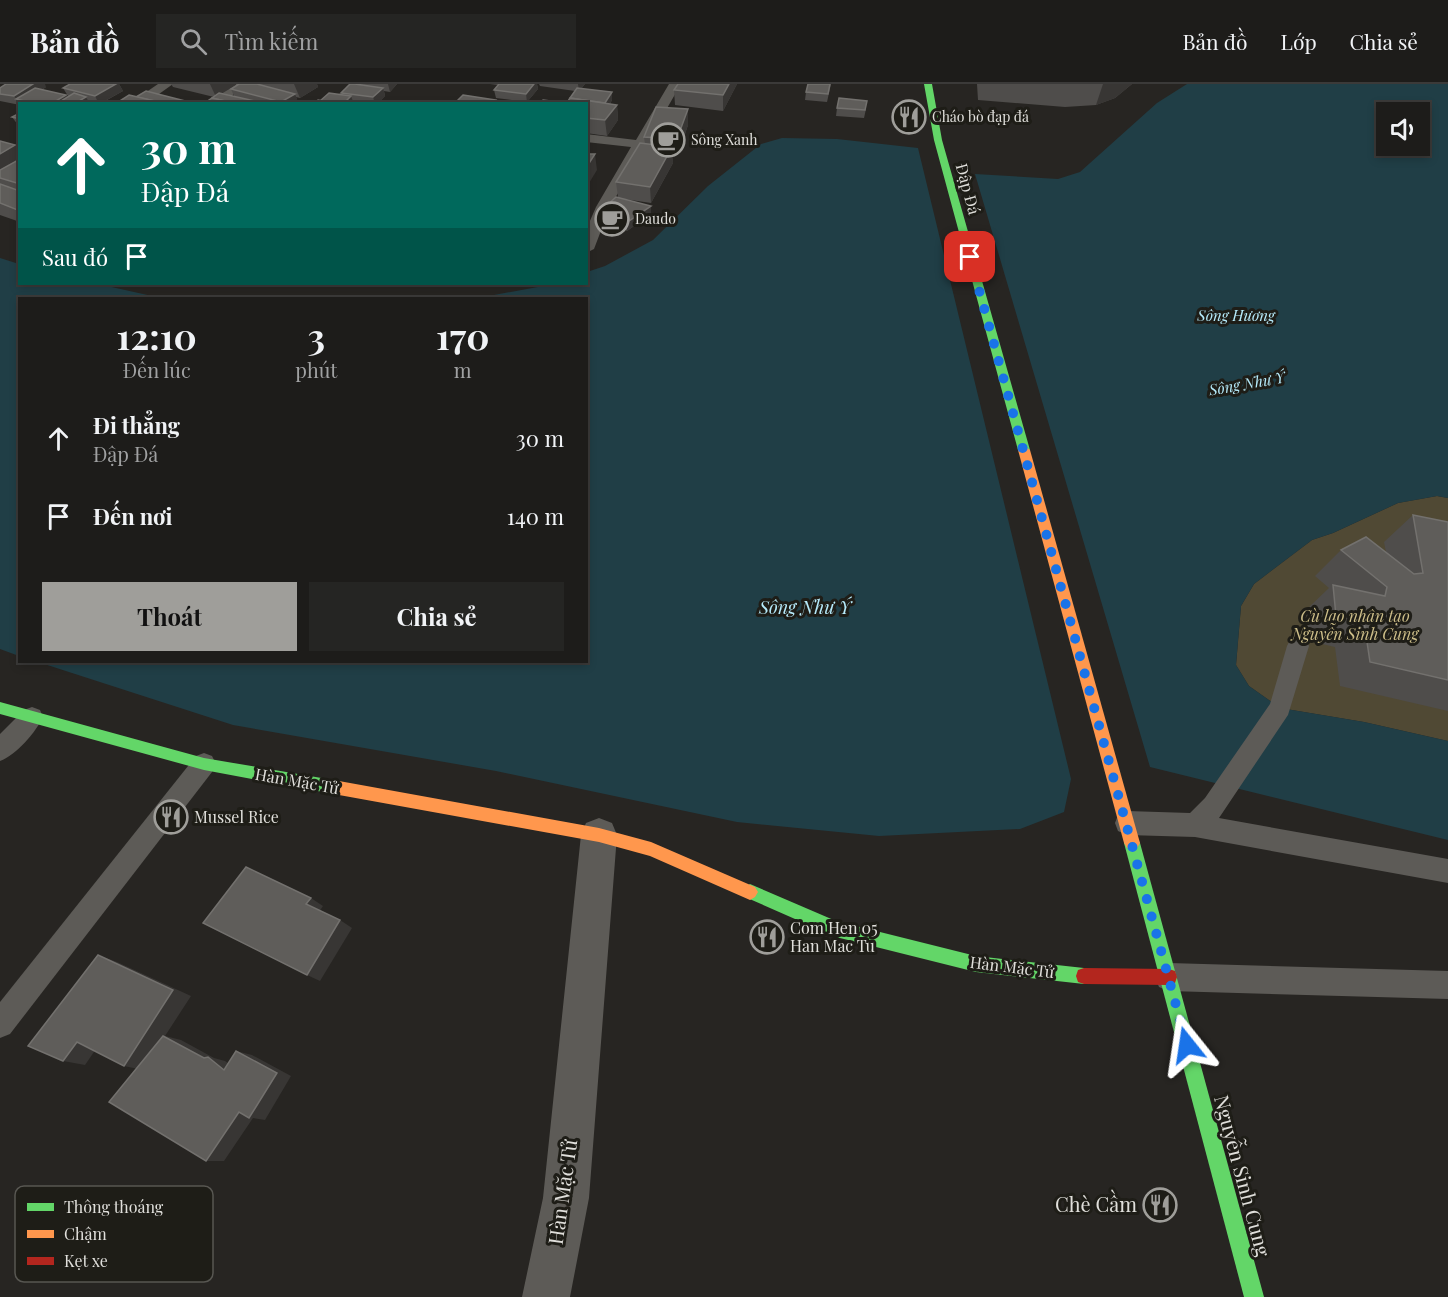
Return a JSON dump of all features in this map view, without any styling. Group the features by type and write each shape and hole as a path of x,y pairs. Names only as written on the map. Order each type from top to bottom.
{"main road":[{"name":"Đập Đá","path":"928,84 938,140 1126,823"},
{"name":"Hàn Mặc Tử","path":"0,708 204,764 599,835 651,849 837,929 976,964 1095,977 1168,976"},
{"name":"Nguyễn Sinh Cung","path":"1126,823 1254,1297"}],"street":[{"name":"Hàn Mặc Tử","path":"546,1297 566,1198 599,835"}],"lane":[{"path":"138,102 167,84"},
{"path":"214,102 242,84"},
{"path":"588,244 603,207 675,84"},
{"path":"588,138 640,144"},
{"path":"1195,825 1214,806 1280,708 1298,646"},
{"path":"0,750 32,717"},
{"path":"0,1024 204,764"},
{"path":"1126,823 1195,825 1448,870"},
{"name":"Hàn Mặc Tử","path":"1168,976 1448,985"}],"green space":[{"name":"Cù lao nhân tạo Nguyễn Sinh Cung","path":"1437,496 1448,498 1448,741 1364,722 1280,708 1249,686 1236,665 1241,606 1254,584 1312,540 1333,533 1398,503"}],"water":[{"name":"Sông Hương","path":"1187,84 1448,84 1448,498 1437,496 1398,503 1333,533 1312,540 1254,584 1241,606 1236,665 1249,686 1280,708 1364,722 1448,741 1448,840 1150,767 975,174 1058,179 1080,172 1157,103"},
{"name":"Sông Như Ý","path":"782,138 837,139 918,148 1071,779 1064,812 1020,829 879,836 737,822 496,771 233,725 41,663 588,663 588,297 483,297 549,285 588,285 588,272 605,266 653,240 708,186 761,144"},
{"path":"0,258 18,264 18,285 102,285 156,297 18,297 18,656 0,649"}],"building":[{"path":"6,84 33,84 14,96 0,94 0,88"},
{"path":"70,84 116,84 95,96 63,88"},
{"path":"239,84 257,84 295,94 281,102 231,89"},
{"path":"350,84 383,88 373,97 341,93"},
{"path":"499,84 534,84 526,94 494,90"},
{"path":"678,84 729,84 723,95 674,90"},
{"path":"808,84 830,84 828,94 806,92"},
{"path":"35,88 66,95 54,102 29,102 16,99"},
{"path":"577,88 612,92 605,103 570,98"},
{"path":"146,91 189,102 159,102 136,97"},
{"path":"74,93 86,97 77,102 59,102"},
{"path":"219,93 259,102 229,102 212,98"},
{"path":"329,93 351,96 345,102 320,101"},
{"path":"129,95 159,102 118,102"},
{"path":"463,95 496,100 494,102 456,102"},
{"path":"212,98 229,102 206,102"},
{"path":"570,98 617,105 605,120 588,118 588,102 567,102"},
{"path":"839,98 867,101 865,110 837,108"},
{"path":"656,107 688,109 677,139 644,137"},
{"path":"0,141 15,145 0,154"},
{"path":"640,143 672,147 650,187 616,182"},
{"path":"588,154 595,154 588,165"},
{"path":"18,160 18,183 0,178 0,170"},
{"path":"0,184 18,190 18,210 0,203"},
{"path":"616,197 651,206 626,223 605,207"},
{"path":"1413,515 1448,522 1448,680 1370,662 1364,622 1336,616 1333,585 1385,596 1387,587 1341,550 1366,537 1414,574 1423,573"},
{"path":"246,867 311,898 306,904 340,920 307,975 203,923"},
{"path":"98,955 173,990 124,1066 77,1042 63,1061 28,1046"},
{"path":"163,1036 204,1058 208,1057 224,1070 236,1051 277,1073 249,1118 239,1112 206,1161 109,1102"}],"traffic: fast":[{"path":"928,84 938,140 1024,450"},
{"path":"0,708 204,764 339,788"},
{"path":"1132,843 1254,1297"},
{"path":"750,892 836,929 976,964 1084,976"}],"traffic: slow":[{"path":"1024,450 1132,843"},
{"path":"339,788 599,835 651,849 750,892"}],"traffic: jam":[{"path":"1084,976 1169,977"}],"place":[{"name":"Cháo bò đạp đá","path":"909,117"},
{"name":"Sông Xanh","path":"668,140"},
{"name":"Daudo","path":"612,219"},
{"name":"Mussel Rice","path":"171,817"},
{"name":"Com Hen 05 Han Mac Tu","path":"767,937"},
{"name":"Chè Cầm","path":"1160,1205"}],"route":[{"path":"970,257 1187,1045"}]}
